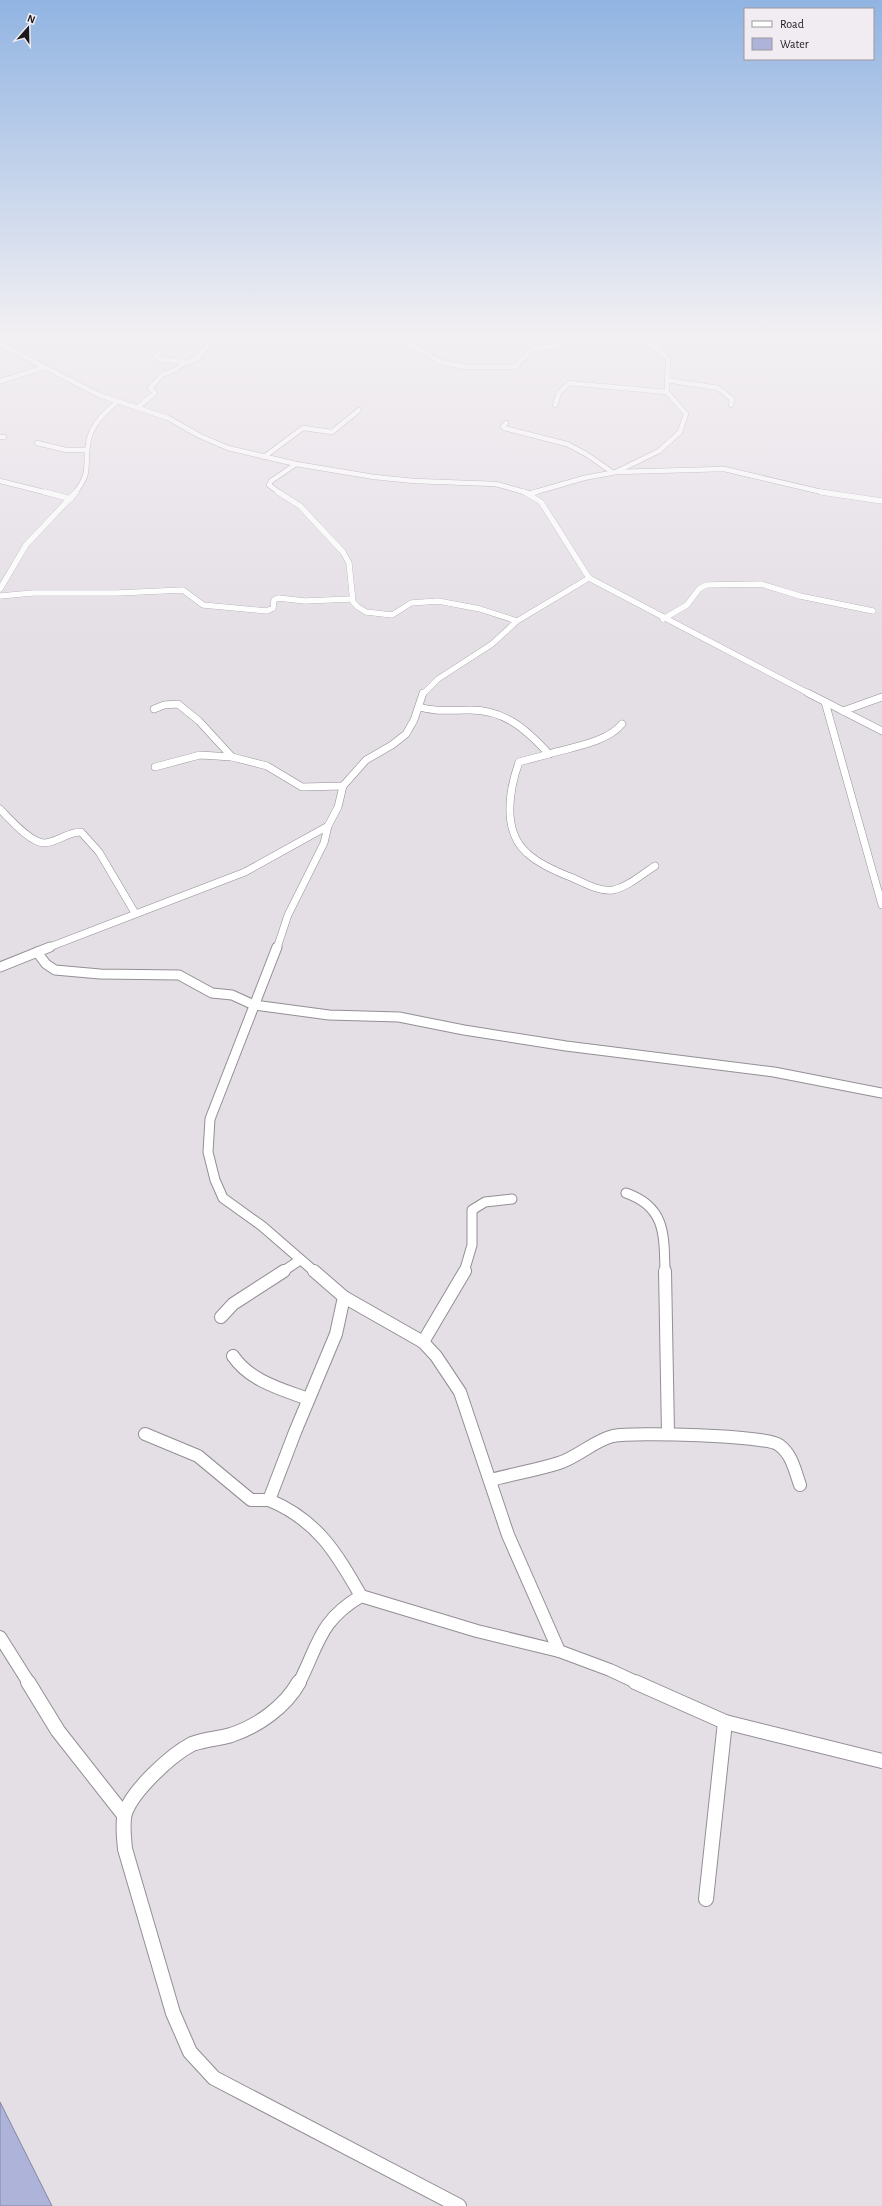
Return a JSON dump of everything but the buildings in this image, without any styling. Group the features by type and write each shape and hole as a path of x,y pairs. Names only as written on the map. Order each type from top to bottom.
{"street":[{"path":"0,589 28,541 71,499 86,478 88,466 87,450 91,438"},
{"path":"206,438 219,445 296,464 404,481 496,484 530,494 541,502 589,578 627,601 782,678 882,731"},
{"path":"264,457 290,438"},
{"path":"542,438 573,446 614,472 724,469 837,496 882,502"},
{"path":"530,494 614,472 659,451 673,438"},
{"path":"37,444 66,450 87,450"},
{"path":"296,464 271,481 269,485 276,492 295,502 308,512 318,527 348,558 351,570 351,599 359,608 373,614 391,615 413,602 437,602 492,612 517,621"},
{"path":"0,481 71,499"},
{"path":"559,1651 520,1563 460,1392 436,1356 423,1342 344,1297 262,1226 223,1198 215,1180 208,1152 210,1119 288,915 324,844 328,826 338,807 343,786 366,760 392,745 406,734 424,691 438,679 492,644 517,621 549,600 589,578"},
{"path":"663,619 687,605 699,589 706,585 761,584 800,596 873,611"},
{"path":"0,596 33,593 117,593 183,590 203,605 267,611 273,608 274,600 278,598 304,602 351,599"},
{"path":"843,711 882,697"},
{"path":"825,702 882,905"},
{"path":"154,709 164,705 178,704 199,721 232,757"},
{"path":"419,706 445,712 479,710 504,716 514,720 549,754"},
{"path":"622,724 611,734 605,737 518,762 510,787 509,808 512,822 522,847 526,851 548,866 571,877 607,890 618,889 655,866"},
{"path":"155,767 200,755 232,757 267,766 294,784 302,787 343,786"},
{"path":"0,809 20,829 37,841 45,843 73,832 81,832 99,852 135,913"},
{"path":"0,966 245,872 328,826"},
{"path":"38,952 46,964 55,970 100,974 179,975 212,993 232,995 254,1005 329,1015 399,1017 464,1030 566,1046 774,1072 882,1093"},
{"path":"626,1193 646,1201 654,1208 659,1216 664,1246 668,1433"},
{"path":"423,1342 466,1269 472,1245 472,1210 475,1206 483,1202 512,1199"},
{"path":"221,1317 233,1304 300,1260"},
{"path":"269,1500 308,1399 330,1351 343,1308 344,1297"},
{"path":"233,1356 242,1368 252,1374 279,1388 308,1399"},
{"path":"491,1480 559,1463 584,1452 602,1440 614,1436 668,1433 774,1442 782,1446 788,1452 800,1485"},
{"path":"145,1434 168,1442 198,1456 251,1500 269,1500 294,1511 326,1538 340,1558 361,1596 477,1630 559,1651 610,1670 669,1698 726,1722 774,1736 882,1761"},
{"path":"361,1596 341,1610 326,1626 316,1644 303,1677 296,1689 282,1704 249,1728 223,1737 199,1741 188,1747 152,1777 139,1791 124,1815 124,1843 162,1981 187,2047 196,2061 214,2078 459,2206"},
{"path":"0,1637 58,1731 124,1815"},
{"path":"706,1899 726,1722"}],"water":[{"path":"0,2102 52,2206 0,2206"}]}
